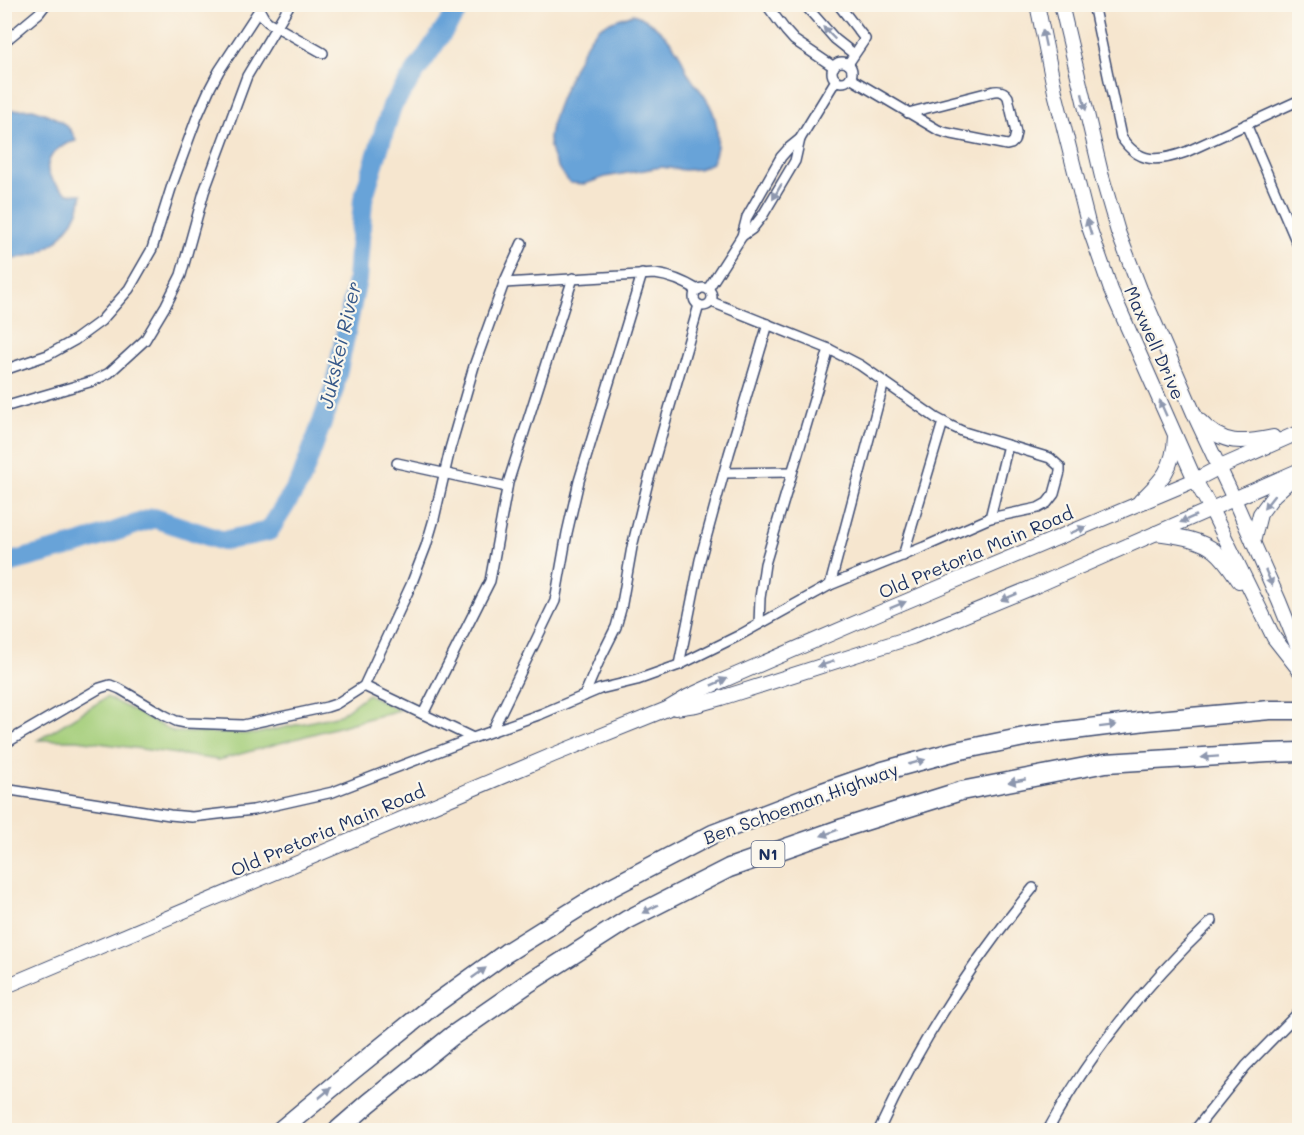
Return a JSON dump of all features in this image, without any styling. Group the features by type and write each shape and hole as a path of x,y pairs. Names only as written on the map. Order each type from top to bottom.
{"highway":[{"name":"Ben Schoeman Highway","path":"281,1131 431,1007 506,953 610,888 713,834 883,771 956,751 1034,735 1146,721 1270,710 1299,710"},
{"name":"Ben Schoeman Highway","path":"338,1131 452,1036 527,984 627,920 729,868 843,828 961,791 1106,763 1299,752"}],"main road":[{"name":"Maxwell Drive","path":"1037,4 1055,92 1089,227 1111,290 1195,480 1274,638 1299,671"},
{"name":"Maxwell Drive","path":"1061,4 1102,177 1118,232 1140,289 1253,542 1299,653"},
{"path":"1195,416 1206,428 1227,440 1253,441 1299,432"},
{"name":"Old Pretoria Main Road","path":"4,987 667,709 688,696 717,683 1195,480 1299,432"},
{"path":"1134,506 1156,485 1171,462 1174,452 1174,434"},
{"path":"1253,542 1260,514 1274,495 1299,471"},
{"name":"Old Pretoria Main Road","path":"667,709 696,705 721,698 912,637 1031,588 1299,471"},
{"path":"1156,533 1192,540 1214,550 1260,610"}],"street":[{"path":"4,42 39,13 46,4"},
{"path":"4,407 93,381 109,373 145,340 181,275 204,192 247,76 290,4"},
{"path":"766,4 794,40 834,67"},
{"path":"804,4 835,39 854,54"},
{"path":"838,4 865,39 848,64"},
{"path":"1093,4 1121,137 1137,154 1146,158 1168,158 1186,152 1299,100"},
{"path":"4,370 48,356 75,340 101,321 129,289 152,249 173,182 209,90 258,7 268,22 323,53"},
{"path":"836,80 832,72 834,67 838,63 848,64"},
{"path":"836,80 845,81 850,78 852,72 848,64"},
{"path":"850,78 908,113 947,133 1007,145 1014,141 1016,133 1008,97 1002,91 908,113"},
{"path":"742,236 744,225 778,163 785,152 800,139 836,80"},
{"path":"1246,124 1299,250"},
{"path":"504,283 642,274 667,276 681,280 703,290 712,295 711,302 706,306 696,303 694,296 703,290 742,236 752,229 763,214 790,169 800,139"},
{"path":"4,744 100,688 110,685 176,721 243,725 327,707 336,704 364,686 411,585 426,546 450,449 474,366 504,283 522,243"},
{"path":"492,731 555,601 579,481 642,274"},
{"path":"423,714 490,581 507,487 573,278"},
{"path":"4,789 192,817 253,810 333,792 541,714 600,689 637,680 679,665 738,636 830,585 990,518 1038,508 1047,503 1054,494 1060,467 1050,458 964,432 943,422 860,365 829,349 711,302"},
{"path":"584,696 616,627 648,482 699,305"},
{"path":"679,665 700,560 768,324"},
{"path":"759,624 765,564 829,349"},
{"path":"830,585 884,382"},
{"path":"903,556 943,422"},
{"path":"990,518 1008,444"},
{"path":"397,463 507,487"},
{"path":"724,473 792,472"},
{"path":"364,686 473,738"},
{"path":"879,1131 906,1076 940,1016 978,959 1033,888"},
{"path":"1048,1131 1073,1088 1126,1015 1179,952 1212,921"},
{"path":"1195,1131 1246,1065 1299,1011"}],"green space":[{"path":"368,694 399,710 219,760 78,740 38,740 107,697 174,732 255,734 340,715"}],"water":[{"path":"633,14 654,25 667,37 681,57 689,76 709,104 717,129 715,155 712,163 699,169 661,167 605,177 585,184 570,183 555,162 549,145 555,114 576,63 592,35 599,28"},
{"path":"33,109 59,120 74,135 76,141 61,147 51,157 48,170 56,184 63,190 82,194 79,209 73,221 57,241 39,253 5,261 5,113 9,110"}],"waterway":[{"name":"Jukskei River","path":"4,564 82,543 154,518 223,541 269,531 301,480 334,389 357,280 363,199 392,106 462,4"}]}
